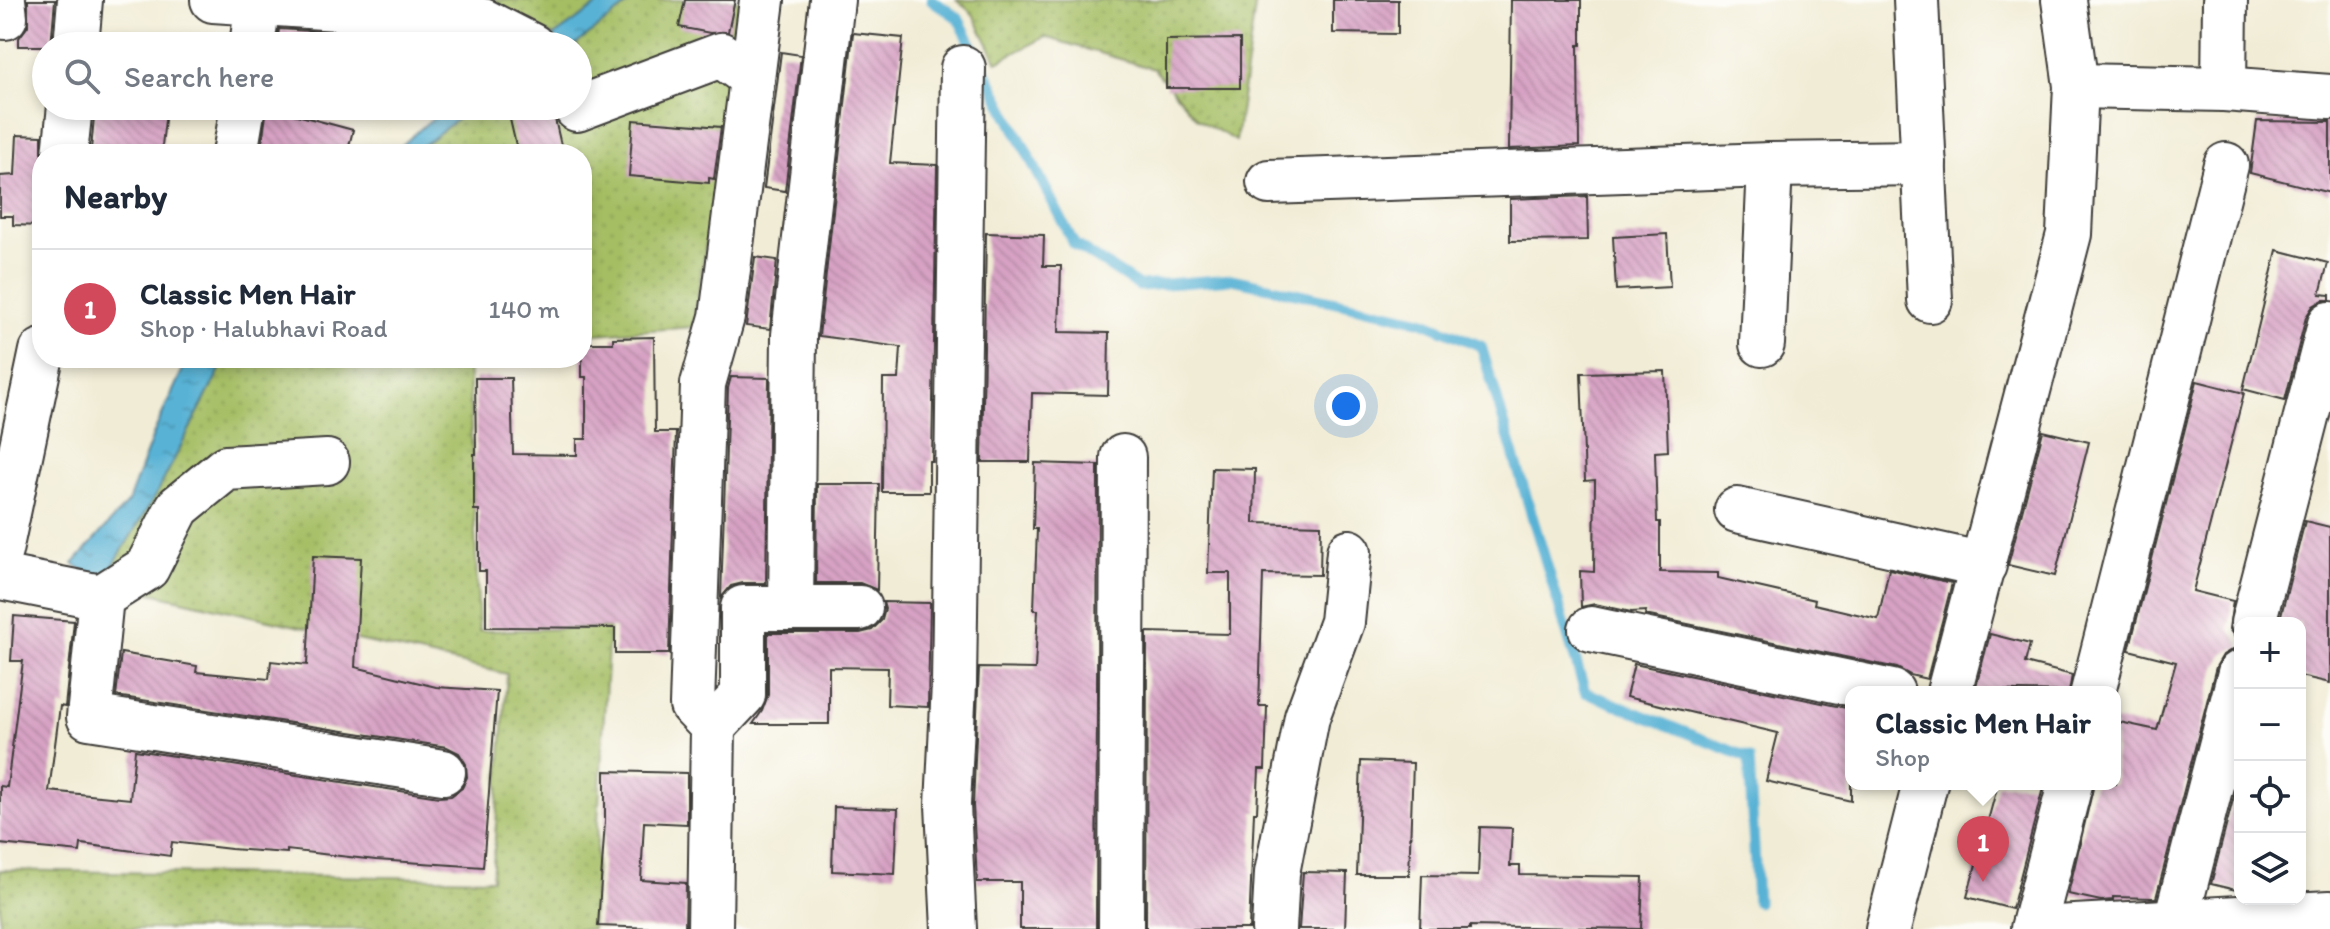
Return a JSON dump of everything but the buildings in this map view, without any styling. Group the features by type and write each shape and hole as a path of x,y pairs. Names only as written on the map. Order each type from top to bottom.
{"street":[{"path":"77,32 80,0"},
{"path":"213,0 429,14 483,21 505,32"},
{"path":"713,727 692,705 703,384 722,317 762,0"},
{"path":"791,608 794,335 832,0"},
{"path":"1916,0 1930,300"},
{"path":"1951,686 2069,234 2076,86 2064,0"},
{"path":"2224,89 2225,0"},
{"path":"254,32 258,1"},
{"path":"592,103 721,55 752,78"},
{"path":"954,929 948,805 954,684 963,68"},
{"path":"2076,86 2224,89 2330,97"},
{"path":"66,144 69,120"},
{"path":"237,144 241,120"},
{"path":"1269,182 1770,165 1924,163"},
{"path":"1762,344 1770,165"},
{"path":"2095,686 2226,165"},
{"path":"2255,617 2330,324"},
{"path":"0,551 38,368"},
{"path":"1121,929 1123,457"},
{"path":"0,577 101,597 147,568 178,507 226,468 327,462"},
{"path":"1737,510 1984,565"},
{"path":"1274,929 1277,873 1307,717 1342,622 1349,552"},
{"path":"101,597 89,717 443,772"},
{"path":"710,929 713,727 743,695 743,608 860,608"},
{"path":"1591,629 1863,686"},
{"path":"2176,920 2236,689"},
{"path":"1888,929 1923,790"},
{"path":"2069,790 2036,929 2330,913"}],"green space":[{"path":"389,0 605,0 560,32 545,32 496,9"},
{"path":"634,0 743,0 693,327 592,334 592,144 425,144 456,120 592,120 592,32"},
{"path":"957,0 1256,0 1236,141 1197,119 1154,69 1045,37 997,62 973,14"},
{"path":"221,368 468,368 479,631 609,628 592,929 0,929 0,870 492,879 507,674 103,582 158,491"}],"water":[{"path":"605,0 634,0 592,32 560,32"},
{"path":"430,120 456,120 425,144 403,144"},
{"path":"183,368 221,368 158,491 103,582 73,564 128,502 155,430"}],"waterway":[{"path":"932,0 958,18 1074,244 1139,286 1232,279 1422,321 1481,346 1585,692 1749,758 1757,902"}],"place":[{"name":"Classic Men Hair","path":"1983,882"}]}
